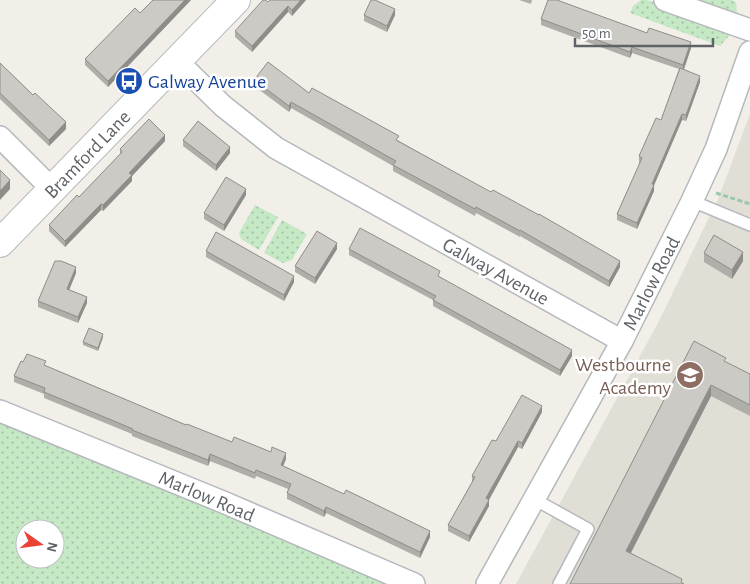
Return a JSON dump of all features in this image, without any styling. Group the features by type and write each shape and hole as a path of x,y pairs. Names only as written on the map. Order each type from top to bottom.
{"street":[{"name":"Bramford Lane","path":"0,243 236,0"},
{"path":"665,0 750,30"},
{"name":"Marlow Road","path":"487,584 622,341 696,194 716,149 750,52"},
{"name":"Galway Avenue","path":"177,61 224,106 276,148 622,341"},
{"path":"0,137 52,189"},
{"name":"Marlow Road","path":"0,410 223,502 414,584"}],"lane":[{"path":"696,194 750,225"},
{"path":"534,499 588,529 559,584"}],"path":[{"path":"696,194 750,204"}],"shaded area":[{"name":"Westbourne Academy","path":"750,114 750,584 516,584 659,321 719,197"}],"green space":[{"path":"641,0 647,0 729,28 729,36 720,46 630,13 633,6"},
{"path":"680,0 732,0 736,2 737,14"},
{"path":"255,205 278,217 259,250 241,239 239,233"},
{"path":"282,220 307,234 292,260 283,263 264,253"},
{"path":"0,422 391,584 0,584"}],"building":[{"path":"153,0 185,0 108,81 85,59 135,8 140,13"},
{"path":"263,0 268,2 270,0 301,0 292,10 288,6 252,46 235,31"},
{"path":"371,0 395,9 387,26 364,15"},
{"path":"548,0 557,0 647,33 649,28 691,42 683,65 632,47 630,52 541,19"},
{"path":"268,62 309,93 312,88 399,136 396,140 491,192 493,190 539,214 620,261 609,281 520,230 476,207 475,209 393,165 396,161 291,102 289,106 254,80"},
{"path":"0,63 33,95 35,93 66,122 49,140 0,93"},
{"path":"680,68 700,76 686,115 682,114 637,223 617,214 642,158 639,156 656,118 661,120"},
{"path":"149,119 165,135 129,173 132,175 65,241 49,225 122,152 120,149"},
{"path":"198,121 230,147 216,165 183,140"},
{"path":"0,170 10,180 0,191"},
{"path":"226,177 246,189 224,225 204,213"},
{"path":"360,228 440,271 438,276 572,350 560,370 433,300 436,296 349,249"},
{"path":"317,231 337,243 315,278 295,266"},
{"path":"216,232 294,276 284,295 206,251"},
{"path":"714,235 743,252 732,270 704,253"},
{"path":"55,261 61,261 76,267 67,289 87,297 78,317 38,301"},
{"path":"89,328 103,334 98,348 83,342"},
{"path":"694,341 726,358 724,361 750,374 750,405 711,385 626,551 682,579 681,582 684,584 570,584"},
{"path":"27,354 46,361 44,365 186,425 232,442 234,437 271,452 272,447 286,453 281,465 344,494 346,490 430,531 420,552 326,507 324,511 287,493 291,484 256,470 255,473 210,454 208,460 44,392 45,388 14,376 21,361 23,362"},
{"path":"522,395 542,406 522,443 518,441 486,498 489,500 469,536 448,525 475,477 472,476 492,440 496,441"}],"place":[{"name":"Galway Avenue","path":"129,81"},
{"name":"Westbourne Academy","path":"690,375"}]}
